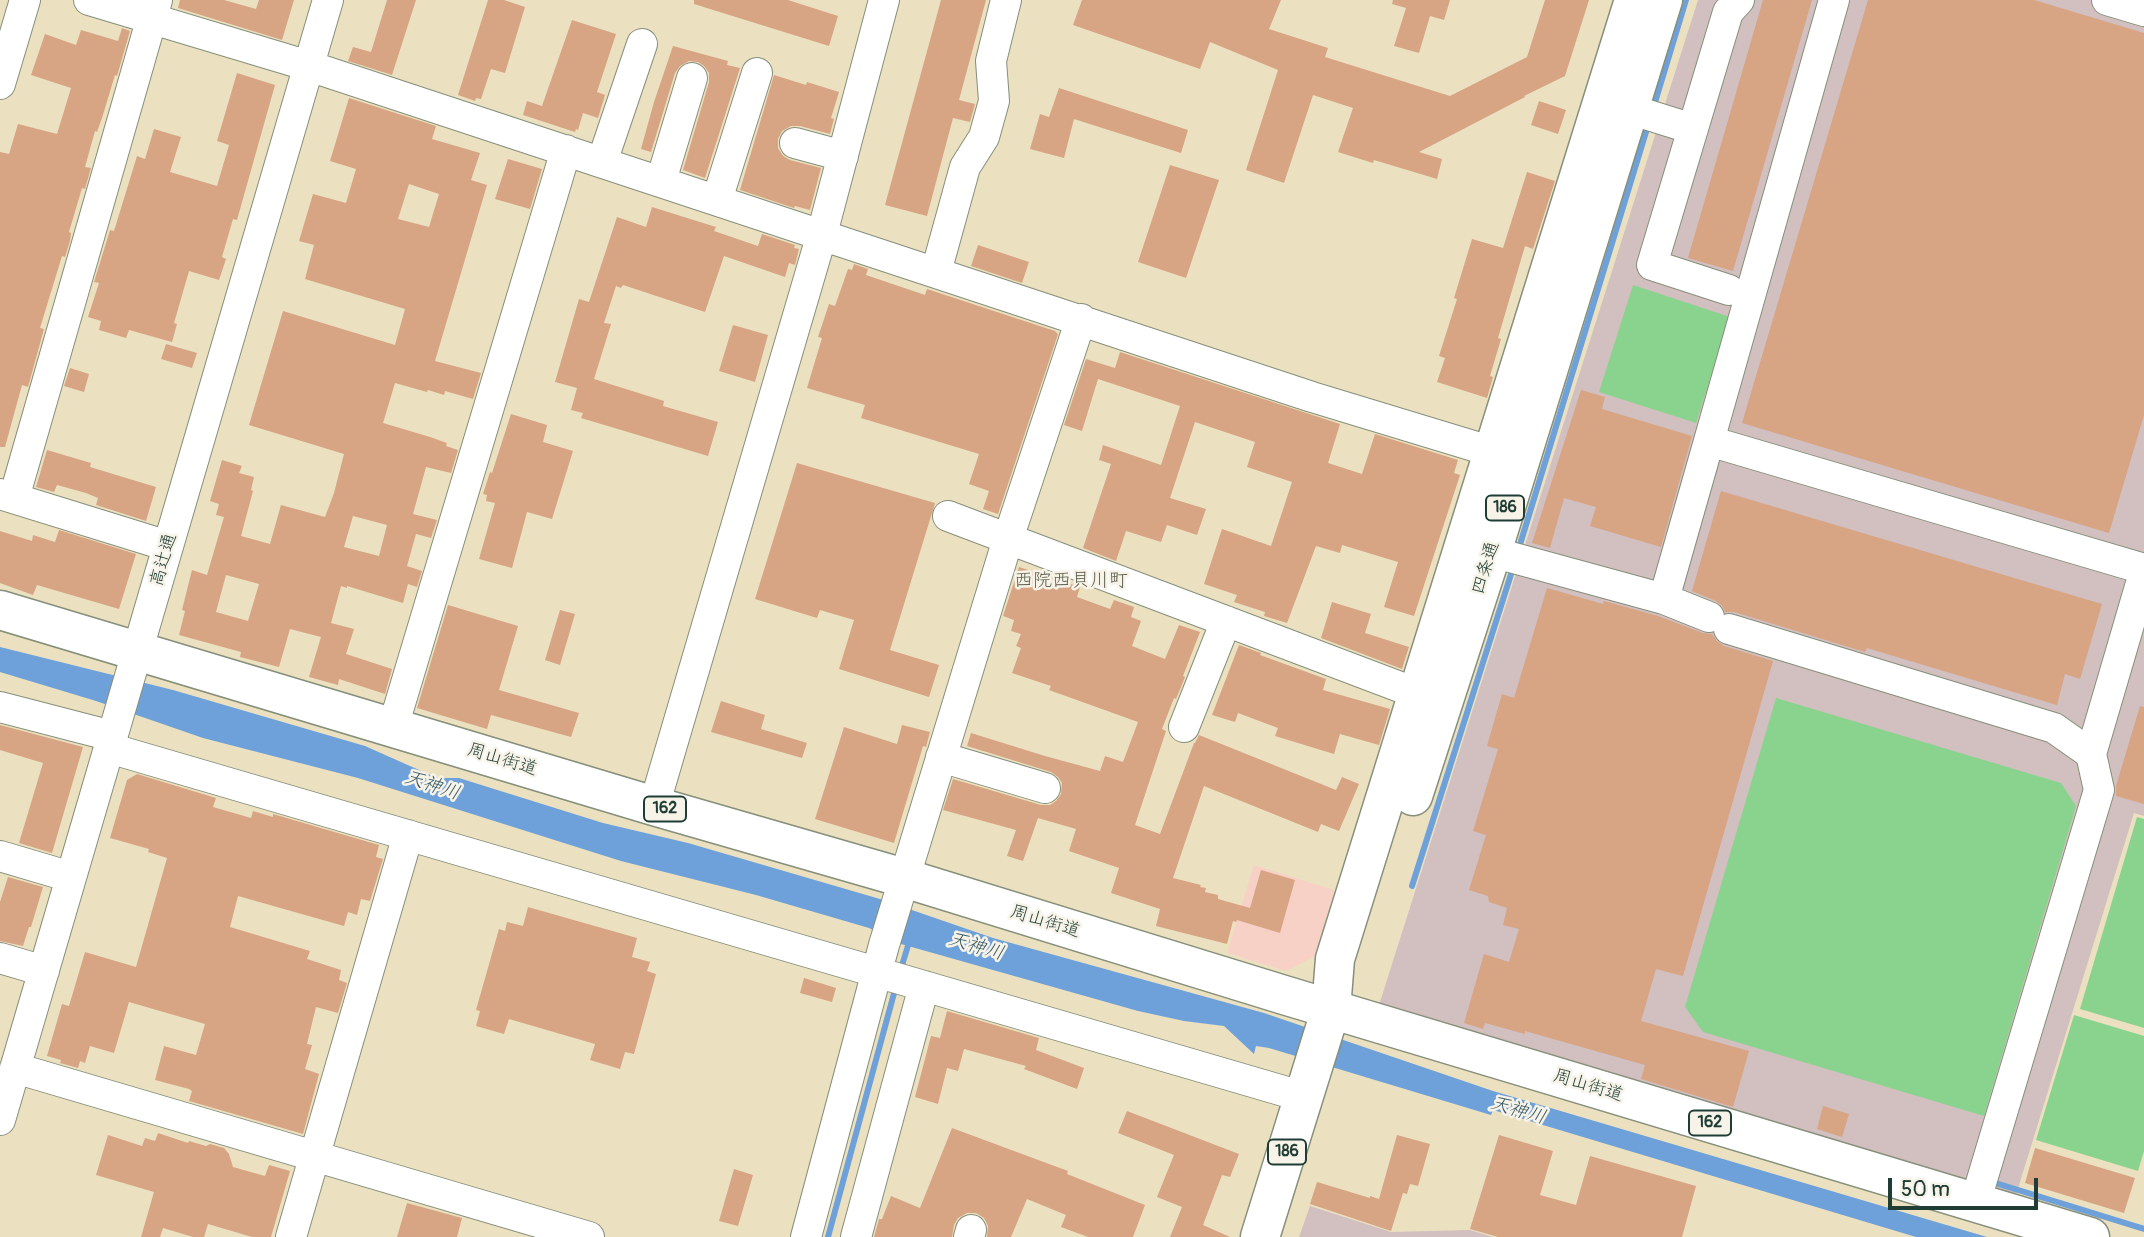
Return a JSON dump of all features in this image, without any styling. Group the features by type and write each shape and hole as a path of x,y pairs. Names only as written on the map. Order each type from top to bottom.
{"main road":[{"name":"四条通","path":"1261,1237 1328,1018 1356,969 1430,699 1507,455 1634,0"},
{"name":"四条通","path":"1430,699 1509,557 1507,455 1645,114 1663,0"},
{"name":"周山街道","path":"0,610 135,661 393,727 654,806 901,889 1328,1018 1975,1203 2029,1230 2090,1237"}],"street":[{"path":"89,0 155,9 309,66 1312,397 1507,455"},
{"name":"高辻通","path":"0,1120 328,0"},
{"path":"654,806 822,234 884,0"},
{"path":"936,272 965,167 984,137 994,101 991,61 1006,0"},
{"path":"1729,290 1652,265 1728,12 1739,0"},
{"path":"1664,599 1834,0"},
{"path":"2107,0 2144,11"},
{"path":"155,9 7,496 168,546"},
{"path":"0,84 14,16"},
{"path":"603,162 642,44"},
{"path":"717,200 757,73"},
{"path":"661,181 692,78"},
{"path":"1645,114 1693,129"},
{"path":"795,143 843,156"},
{"path":"393,727 566,150"},
{"path":"856,1237 897,972 901,889 1008,539 1081,319"},
{"path":"1709,441 2144,571 2091,754 2099,790 1975,1203"},
{"path":"948,516 1430,699"},
{"path":"1509,557 1664,599 1719,623 2054,728 2091,754"},
{"path":"1184,727 1226,621"},
{"path":"0,707 113,734 408,835 897,972 1308,1083"},
{"path":"941,757 1045,788"},
{"path":"291,1237 408,835"},
{"path":"0,856 71,877"},
{"path":"0,958 44,971"},
{"path":"806,1237 897,972"},
{"path":"15,1068 589,1237"}],"shaded area":[{"path":"1698,0 2144,0 2144,816 2134,813 2015,1198 1379,1005"},
{"path":"1254,865 1337,891 1317,955 1286,971 1227,953"},
{"path":"1310,1206 1391,1232 1470,1230 1493,1237 1299,1237"}],"green space":[{"path":"1633,285 1730,317 1696,423 1599,392"},
{"path":"1776,698 2061,783 2076,806 1984,1116 1703,1032 1685,1007"},
{"path":"2137,817 2144,819 2144,1028 2080,1009"},
{"path":"2074,1015 2144,1036 2144,1151 2138,1171 2036,1140"}],"water":[{"name":"天神川","path":"0,647 173,690 365,746 437,778 459,778 603,823 688,843 880,899 993,938 1264,1013 1493,1091 1987,1237 1916,1237 1493,1110 1491,1115 1269,1048 1256,1046 1254,1054 1224,1026 1138,1011 901,944 869,928 756,895 621,861 358,778 203,738 96,701 0,672"}],"building":[{"path":"180,0 224,0 256,9 259,0 294,0 282,40 178,8"},
{"path":"387,0 416,0 392,75 348,61 353,47 371,52"},
{"path":"488,0 504,0 525,7 505,73 491,69 481,99 476,98 475,101 458,95"},
{"path":"694,0 788,0 838,16 829,46 694,4"},
{"path":"941,0 986,0 959,100 975,104 970,122 953,118 927,216 885,205"},
{"path":"1082,0 1281,0 1269,29 1328,48 1325,57 1450,96 1527,57 1545,0 1589,0 1565,76 1419,152 1442,159 1437,179 1338,152 1353,108 1313,95 1284,183 1246,170 1278,70 1210,42 1200,69 1073,25"},
{"path":"1393,0 1450,0 1444,20 1430,16 1419,53 1394,46 1406,8 1392,4"},
{"path":"1763,0 1812,0 1733,271 1688,258"},
{"path":"1868,0 2034,0 2144,33 2144,415 2109,533 1742,423"},
{"path":"572,20 616,34 597,92 605,95 598,118 583,113 575,132 523,115 527,101 542,106"},
{"path":"122,28 130,31 117,76 115,75 97,132 95,131 85,167 91,168 85,189 82,188 69,232 70,241 65,257 62,256 40,328 44,329 28,387 22,385 5,447 0,447 0,152 9,154 18,124 57,134 71,88 31,75 45,34 76,45 81,30 118,41"},
{"path":"673,46 728,61 727,65 740,68 705,178 683,170 709,82 709,73 698,62 689,61 675,73 651,152 641,149"},
{"path":"237,73 275,85 237,220 233,219 222,257 226,259 219,280 189,271 174,323 177,324 172,342 129,330 126,338 99,330 101,321 88,317 99,283 94,282 110,230 114,231 137,156 145,159 154,129 181,137 170,172 217,186 229,145 217,141"},
{"path":"774,75 839,92 831,118 834,119 830,134 791,126 782,131 778,139 778,148 783,156 821,168 810,210 795,206 794,208 740,190"},
{"path":"1059,88 1188,130 1181,153 1074,119 1064,158 1030,149 1040,114 1049,117"},
{"path":"349,98 436,126 432,139 480,153 471,180 487,185 435,361 481,373 473,399 445,391 444,395 428,390 427,392 395,383 383,423 447,443 446,446 458,450 451,473 426,467 413,514 437,520 431,538 416,534 407,566 422,571 417,587 408,584 403,603 341,586 331,623 354,629 346,654 392,669 385,694 339,679 338,685 309,677 321,637 290,629 279,667 240,657 241,652 179,635 192,570 207,575 224,517 216,515 219,504 210,501 222,460 242,466 239,473 254,477 241,536 270,544 281,505 325,517 334,493 344,454 249,425 283,311 395,345 405,309 305,279 314,245 299,241 313,194 346,203 356,169 330,161","holes":["409,184 439,194 429,227 398,219","353,516 387,525 379,556 344,547","226,575 259,584 248,621 216,612"]},
{"path":"1539,101 1566,110 1558,134 1531,125"},
{"path":"508,159 542,169 530,209 495,199"},
{"path":"1170,165 1219,180 1186,278 1138,262"},
{"path":"1527,172 1555,181 1533,249 1525,246 1498,338 1501,339 1490,376 1493,377 1487,398 1437,382 1445,358 1439,356 1472,239 1503,248"},
{"path":"652,207 716,227 714,231 758,246 762,234 795,245 794,248 799,249 795,265 789,263 785,277 724,256 705,312 623,285 621,288 616,286 604,323 611,324 594,379 664,401 663,406 718,422 708,456 581,418 583,413 571,410 577,388 555,382 579,299 589,302 617,217 646,227"},
{"path":"978,245 1029,262 1022,283 971,266"},
{"path":"854,264 868,269 866,275 925,295 927,289 1058,334 998,514 983,509 989,491 969,484 979,454 861,418 865,405 807,388 822,338 818,337 829,304 835,306 848,269 852,270"},
{"path":"733,325 768,335 755,382 719,371"},
{"path":"166,344 197,353 192,368 161,359"},
{"path":"1120,352 1340,424 1328,463 1362,474 1375,434 1458,460 1454,473 1460,475 1414,616 1384,607 1398,562 1342,545 1340,553 1316,546 1287,623 1264,616 1265,612 1234,602 1237,595 1204,584 1222,529 1271,546 1292,482 1247,467 1255,442 1195,422 1170,498 1206,509 1197,535 1167,525 1161,542 1126,531 1116,561 1083,548 1111,464 1099,460 1103,445 1161,465 1180,406 1098,379 1082,431 1064,425 1086,359 1115,368"},
{"path":"70,368 89,374 84,392 64,386"},
{"path":"1581,390 1605,397 1602,409 1692,436 1661,547 1590,526 1596,507 1564,498 1550,548 1532,543"},
{"path":"511,414 547,425 543,442 573,451 552,519 527,512 512,568 479,559 495,503 486,501 487,495 483,494"},
{"path":"47,450 91,463 90,467 156,487 146,521 96,505 98,498 86,493 57,485 54,492 36,487"},
{"path":"797,463 935,503 890,650 939,665 929,697 839,669 854,620 820,610 817,618 755,599"},
{"path":"1721,491 2102,604 2080,679 2065,674 2057,705 1867,648 1865,652 1734,612 1725,612 1716,601 1692,591"},
{"path":"59,530 136,554 119,609 37,585 33,595 0,583 0,531 32,541 33,535 55,542"},
{"path":"1019,567 1080,587 1077,597 1110,609 1114,600 1134,607 1131,617 1141,621 1132,646 1165,659 1179,625 1200,632 1183,676 1185,677 1162,729 1166,731 1135,825 1160,834 1199,735 1336,790 1342,777 1359,784 1339,831 1321,824 1318,832 1204,786 1173,878 1201,885 1200,887 1206,888 1205,892 1218,895 1218,899 1250,908 1261,870 1295,880 1280,933 1237,920 1233,921 1227,944 1156,926 1160,909 1111,893 1119,868 1069,851 1076,829 1038,818 1023,861 1007,856 1016,830 943,810 953,779 1041,805 1050,805 1061,794 1062,783 1051,772 967,746 971,733 1100,771 1105,756 1123,762 1138,722 1049,690 1051,686 1012,673 1021,648 1016,646 1021,634 1011,631 1014,620 1003,616"},
{"path":"1547,588 1658,616 1712,634 1724,646 1773,661 1683,976 1656,969 1641,1021 1749,1051 1733,1107 1641,1079 1645,1065 1525,1031 1525,1034 1485,1023 1483,1029 1464,1023 1484,954 1509,962 1519,929 1503,925 1507,908 1489,902 1488,896 1469,890 1486,835 1473,831 1498,749 1487,746 1502,694 1514,698"},
{"path":"1332,602 1371,614 1365,633 1409,647 1402,669 1321,638"},
{"path":"448,605 518,626 499,690 579,713 571,737 491,715 487,729 417,708"},
{"path":"560,610 575,614 560,665 545,660"},
{"path":"1239,645 1326,679 1323,690 1390,709 1379,745 1340,734 1334,754 1275,736 1278,728 1238,713 1235,722 1212,715"},
{"path":"721,701 765,715 761,729 807,743 802,758 711,732"},
{"path":"2140,706 2144,707 2144,804 2116,796 2116,786"},
{"path":"0,725 83,747 52,853 19,843 43,763 0,750"},
{"path":"902,725 930,732 926,747 923,746 894,843 815,819 844,727 897,744"},
{"path":"137,774 216,798 213,807 251,818 253,811 273,817 273,814 379,845 376,857 383,859 370,901 361,899 357,915 348,912 344,926 238,896 230,927 310,951 307,959 341,970 339,980 347,983 338,1013 316,1007 307,1044 312,1045 305,1069 319,1074 303,1134 189,1101 192,1091 189,1089 155,1080 164,1046 196,1055 205,1024 129,1002 114,1053 90,1046 85,1063 80,1061 78,1068 47,1056 62,1004 69,1006 85,952 136,967 167,858 148,852 149,849 110,838 127,780"},
{"path":"8,877 43,887 23,946 0,941 0,902"},
{"path":"528,907 637,938 632,957 650,962 647,971 656,974 634,1054 625,1052 620,1069 590,1060 595,1044 509,1019 504,1034 476,1026 480,1011 476,1010 499,929 505,931 507,922 523,926"},
{"path":"804,978 836,988 832,1002 800,993"},
{"path":"947,1011 1039,1038 1036,1050 1084,1068 1077,1089 1024,1069 1026,1066 964,1049 958,1071 947,1068 938,1104 915,1097 931,1036 940,1038"},
{"path":"1823,1106 1849,1114 1842,1137 1817,1129"},
{"path":"1127,1111 1239,1154 1230,1177 1222,1175 1203,1225 1230,1237 1170,1237 1182,1207 1157,1197 1174,1155 1118,1133"},
{"path":"952,1128 1068,1171 1067,1174 1145,1205 1133,1237 1088,1237 1061,1227 1066,1215 1027,1199 1011,1237 987,1237 988,1226 984,1218 976,1213 967,1213 958,1218 952,1237 874,1237 879,1219 882,1219 891,1196 920,1208"},
{"path":"158,1133 188,1143 189,1141 224,1148 233,1167 265,1176 269,1165 290,1171 271,1237 252,1237 208,1224 204,1237 193,1237 163,1228 160,1237 141,1237 154,1192 96,1175 108,1135 142,1146 145,1138 155,1141"},
{"path":"1397,1135 1430,1144 1418,1186 1410,1184 1407,1194 1403,1193 1391,1231 1310,1204 1317,1182 1379,1199"},
{"path":"1499,1135 1553,1151 1540,1195 1576,1205 1590,1156 1696,1186 1682,1237 1498,1237 1470,1229"},
{"path":"2035,1148 2135,1178 2124,1213 2025,1183"},
{"path":"734,1169 753,1175 738,1226 719,1221"},
{"path":"407,1203 462,1218 457,1237 397,1237"}],"waterway":[{"path":"1653,109 1686,0"},
{"path":"1518,551 1649,122"},
{"path":"1412,886 1513,568"},
{"path":"900,972 910,939"},
{"path":"828,1237 896,986"},
{"path":"1989,1181 2144,1229"}],"district":[{"name":"西院西貝川町","path":"1071,581"}]}
